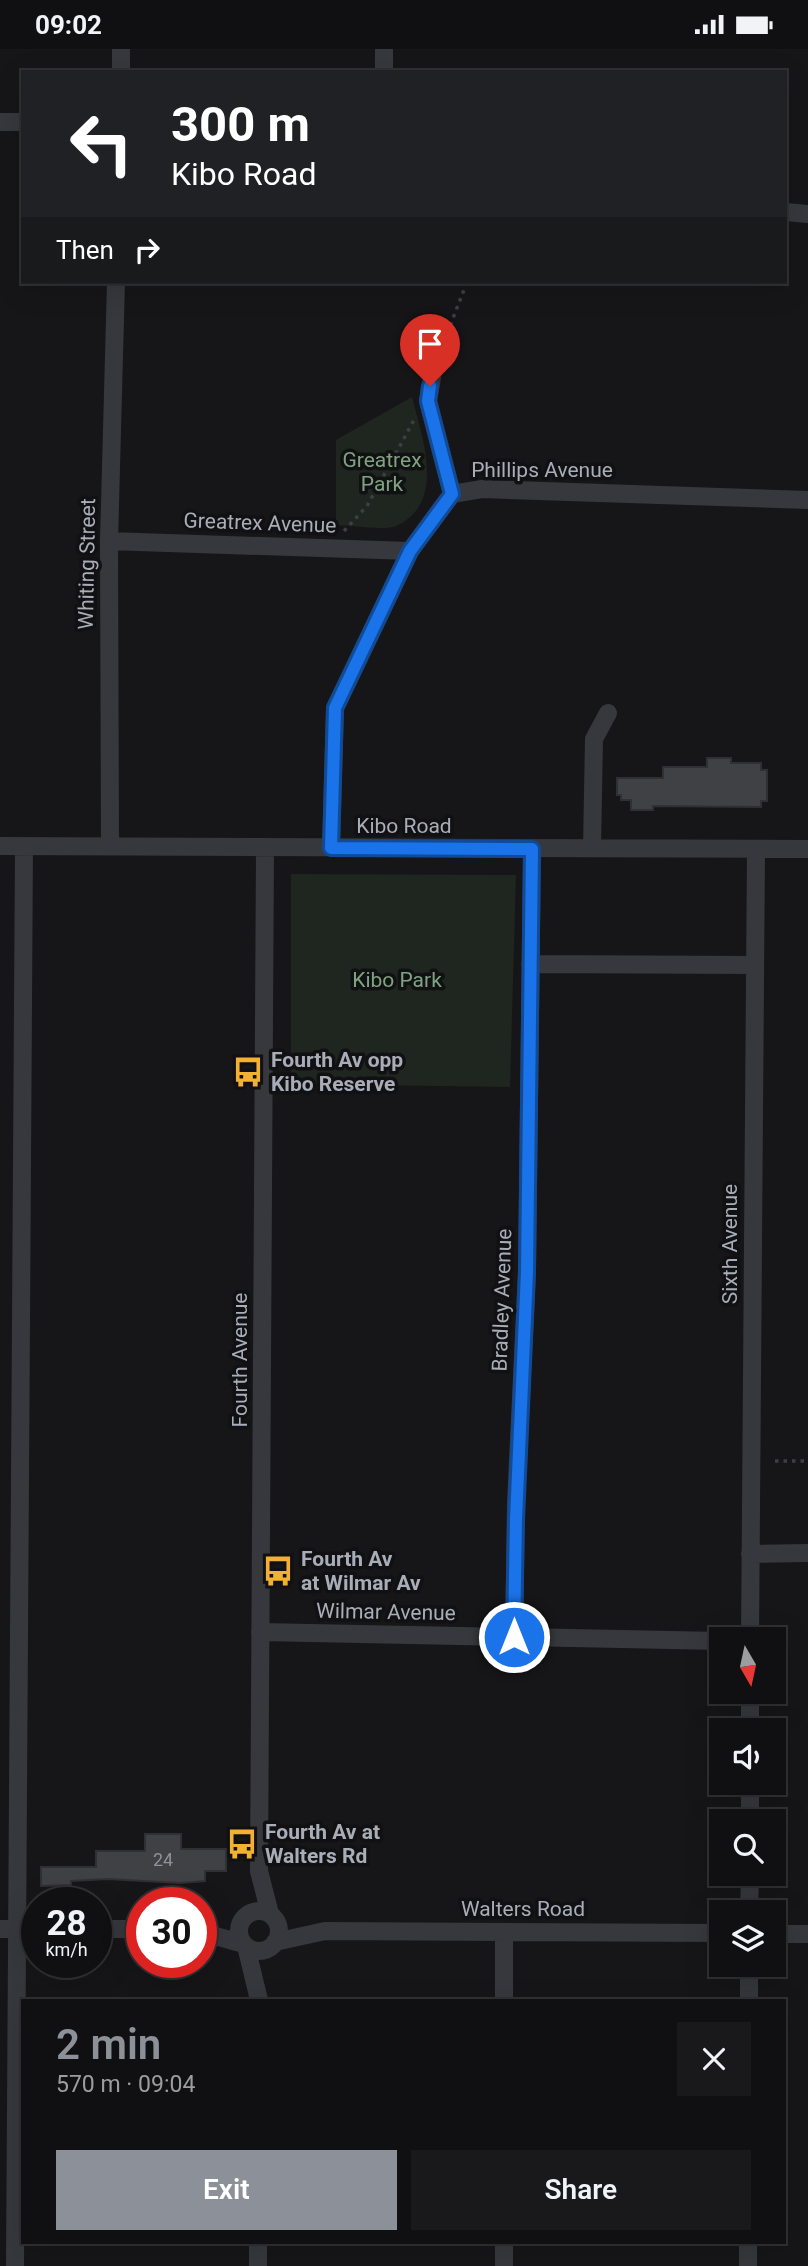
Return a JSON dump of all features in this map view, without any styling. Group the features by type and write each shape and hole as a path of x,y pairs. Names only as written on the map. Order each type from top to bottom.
{"street":[{"path":"121,49 121,70"},
{"path":"384,49 384,70"},
{"path":"0,122 21,122"},
{"path":"787,212 808,214"},
{"name":"Whiting Street","path":"110,846 109,541 116,284"},
{"path":"433,372 428,401 452,494"},
{"name":"Phillips Avenue","path":"331,848 335,708 410,551 452,494 482,489 808,500"},
{"name":"Greatrex Avenue","path":"109,541 410,551"},
{"path":"592,848 594,739 608,713"},
{"name":"Kibo Road","path":"0,846 808,849"},
{"path":"15,2266 8,1929 24,846"},
{"name":"Fourth Avenue","path":"265,848 259,1871 273,1916"},
{"name":"Bradley Avenue","path":"514,1637 515,1524 527,1272 532,849"},
{"name":"Sixth Avenue","path":"750,1627 756,849"},
{"path":"530,964 755,965"},
{"path":"750,1554 808,1553"},
{"name":"Wilmar Avenue","path":"260,1632 709,1641"},
{"name":"Fourth Avenue","path":"243,1918 259,1871"},
{"path":"217,1925 258,1911 273,1916 279,1930 259,1996"},
{"name":"Walters Road","path":"273,1916 325,1931"},
{"path":"243,1918 239,1933 259,1996"},
{"name":"Walters Road","path":"273,1944 325,1931 709,1933"},
{"path":"504,1932 504,1999"},
{"path":"786,1934 808,1934"},
{"path":"217,1935 258,1951 273,1944"},
{"path":"749,1977 749,1999"},
{"path":"258,2244 258,2266"},
{"path":"504,2244 504,2266"},
{"path":"748,2244 748,2266"}],"path":[{"path":"433,372 466,284"},
{"path":"328,548 367,506 409,433 419,408"},
{"path":"775,1461 808,1461"}],"green space":[{"name":"Greatrex Park","path":"412,397 427,468 426,486 421,502 412,515 396,526 376,528 336,525 336,440"},
{"name":"Kibo Park","path":"291,874 516,875 510,1087 291,1084"}],"building":[{"path":"707,758 731,758 731,763 761,763 761,770 767,770 767,801 761,801 761,807 653,806 653,810 631,810 631,800 621,800 621,795 617,795 617,778 663,778 663,767 707,767"},
{"path":"145,1834 181,1834 181,1849 226,1849 226,1871 205,1871 205,1881 180,1883 108,1879 71,1881 71,1885 41,1886 41,1867 96,1867 96,1851 145,1851"}],"place":[{"name":"Fourth Av opp Kibo Reserve","path":"248,1072"},
{"name":"Fourth Av at Wilmar Av","path":"278,1571"},
{"name":"Fourth Av at Walters Rd","path":"242,1844"}],"route":[{"path":"430,386 428,401 452,494 439,508 410,551 341,689 332,727 331,848 532,849 527,1272 516,1519 514,1637"}]}
